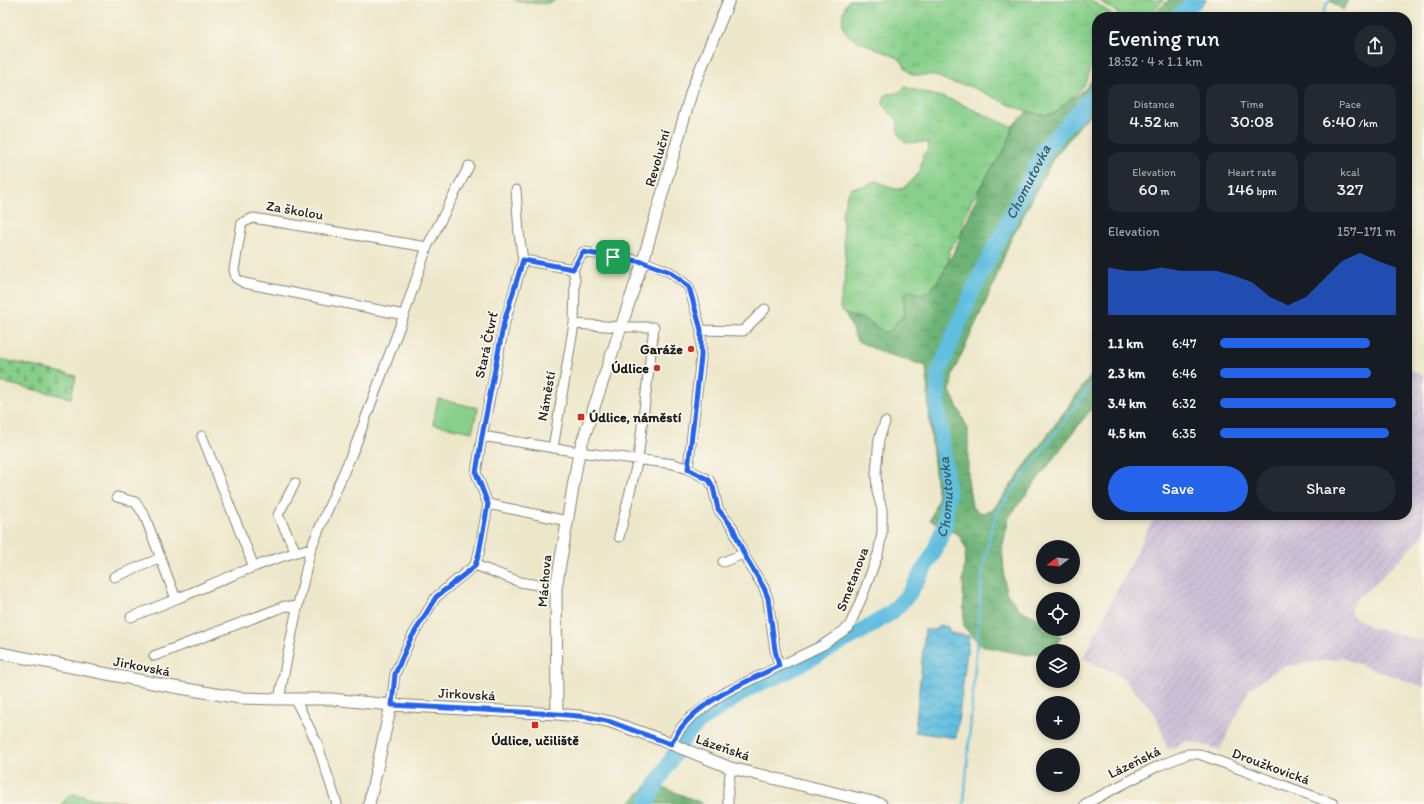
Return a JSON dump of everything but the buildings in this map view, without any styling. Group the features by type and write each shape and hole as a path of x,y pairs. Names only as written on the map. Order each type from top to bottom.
{"street":[{"name":"Revoluční","path":"620,327 643,262 692,90 729,0"},
{"path":"279,699 297,607 311,548 356,444 404,315 427,247 469,166"},
{"name":"Stará Čtvrť","path":"488,504 476,473 504,322 523,260 519,233 516,190"},
{"name":"Za školou","path":"404,315 244,283 236,278 234,270 242,223 253,218 427,247"},
{"path":"523,260 573,269 583,252 643,262 670,272 689,287 701,330 701,357 688,469"},
{"name":"Náměstí","path":"552,448 574,324 575,280 573,269"},
{"path":"701,330 743,331 765,309"},
{"path":"574,324 620,327 654,327 638,459 619,537"},
{"path":"578,452 620,327"},
{"name":"Smetanova","path":"677,746 680,729 690,718 724,693 823,645 849,627 878,554 882,533 882,509 876,473 879,439 885,422"},
{"path":"202,436 254,568"},
{"path":"482,436 578,452 674,464 688,469 709,480 713,487 718,509 733,528 744,554 764,588 768,598 775,650 779,666"},
{"name":"Máchova","path":"557,714 556,588 578,452"},
{"path":"295,483 278,515 296,552"},
{"path":"117,497 134,502 144,514 176,599"},
{"path":"369,804 392,705 395,674 410,640 436,597 475,566 479,553 488,504 567,521"},
{"path":"131,617 254,568 311,548"},
{"path":"723,562 744,554"},
{"path":"114,577 161,558"},
{"path":"475,566 520,582 556,588"},
{"path":"154,656 285,606 297,607"},
{"name":"Jirkovská","path":"0,653 209,694 240,698 331,698 392,705 557,714"},
{"path":"295,699 317,744 337,804"},
{"name":"Lázeňská","path":"557,714 588,717 611,722 677,746 731,768 881,804"},
{"name":"Lázeňská","path":"1085,804 1156,767 1188,754 1199,754"},
{"name":"Droužkovická","path":"1199,754 1334,804"},
{"path":"728,804 728,789 731,768"}],"shaded area":[{"path":"1412,370 1424,376 1424,535 1355,601 1350,609 1352,615 1370,627 1424,641 1424,687 1342,658 1282,667 1250,688 1220,750 1188,741 1168,750 1156,715 1123,678 1083,658 1152,520 1412,520"}],"green space":[{"path":"514,0 556,0 541,4"},
{"path":"849,0 1091,0 1109,12 1092,12 1092,66 1086,82 1077,94 1061,108 1054,113 1045,115 1034,114 1022,110 965,85 952,83 935,76 910,73 898,58 849,36 843,27 842,21 846,5"},
{"path":"1098,0 1164,0 1153,12 1116,12"},
{"path":"1168,0 1207,0 1194,12 1156,12"},
{"path":"1329,0 1348,0 1343,10"},
{"path":"1092,80 1092,112 1053,159 1009,243 993,286 953,373 950,391 968,429 968,480 972,507 981,513 992,511 1092,374 1092,408 1009,517 1002,549 1006,592 1019,609 1036,618 1036,636 1061,637 1057,644 1036,644 1036,654 1027,655 981,646 964,627 963,578 966,549 959,535 930,520 938,499 931,435 926,366 884,353 857,341 845,312 850,316 867,320 885,333 891,330 897,321 905,316 905,294 911,290 919,294 927,292 935,284 943,272 951,258 982,184 1000,157 1007,143 1012,128 1011,127 1028,111 1042,115 1055,113 1070,99 1086,88"},
{"path":"904,87 952,100 1012,127 1006,147 972,200 964,219 962,233 950,249 948,263 938,281 926,294 920,295 913,291 904,311 905,316 897,321 891,330 885,333 867,320 850,316 840,309 846,270 842,213 847,195 852,188 866,186 871,182 876,181 895,189 899,189 912,181 920,171 923,156 929,148 928,143 905,142 898,133 897,119 886,109 883,104 886,95 899,92"},
{"path":"1,359 76,376 71,398 0,382"},
{"path":"438,399 478,408 472,432 433,424"},
{"path":"650,782 704,804 628,804"},
{"path":"74,794 95,799 142,804 61,804 68,797"}],"water":[{"path":"939,625 948,627 950,633 969,636 956,738 915,732 925,630 936,630"}],"waterway":[{"name":"Chomutovka","path":"1183,12 1196,0"},
{"path":"1323,12 1329,0"},
{"name":"Chomutovka","path":"647,804 653,790 686,735 701,720 753,686 782,674 866,629 892,612 909,594 933,554 945,525 948,494 937,401 939,372 973,290 1046,147 1092,97"},
{"path":"964,804 983,566 992,526 1000,508 1092,384"}],"place":[{"name":"Garáže","path":"691,349"},
{"name":"Údlice","path":"657,368"},
{"name":"Údlice, náměstí","path":"581,417"},
{"name":"Údlice, učiliště","path":"535,725"}],"route":[{"path":"583,252 613,257 643,262 670,272 689,287 701,330 701,357 688,469 709,480 713,487 718,509 733,528 744,554 764,588 768,598 775,650 779,666 724,693 700,710 680,729 671,744 611,722 588,717 392,705 395,674 410,640 436,597 475,566 479,553 488,504 476,473 504,322 523,260 573,269 583,252"}]}
